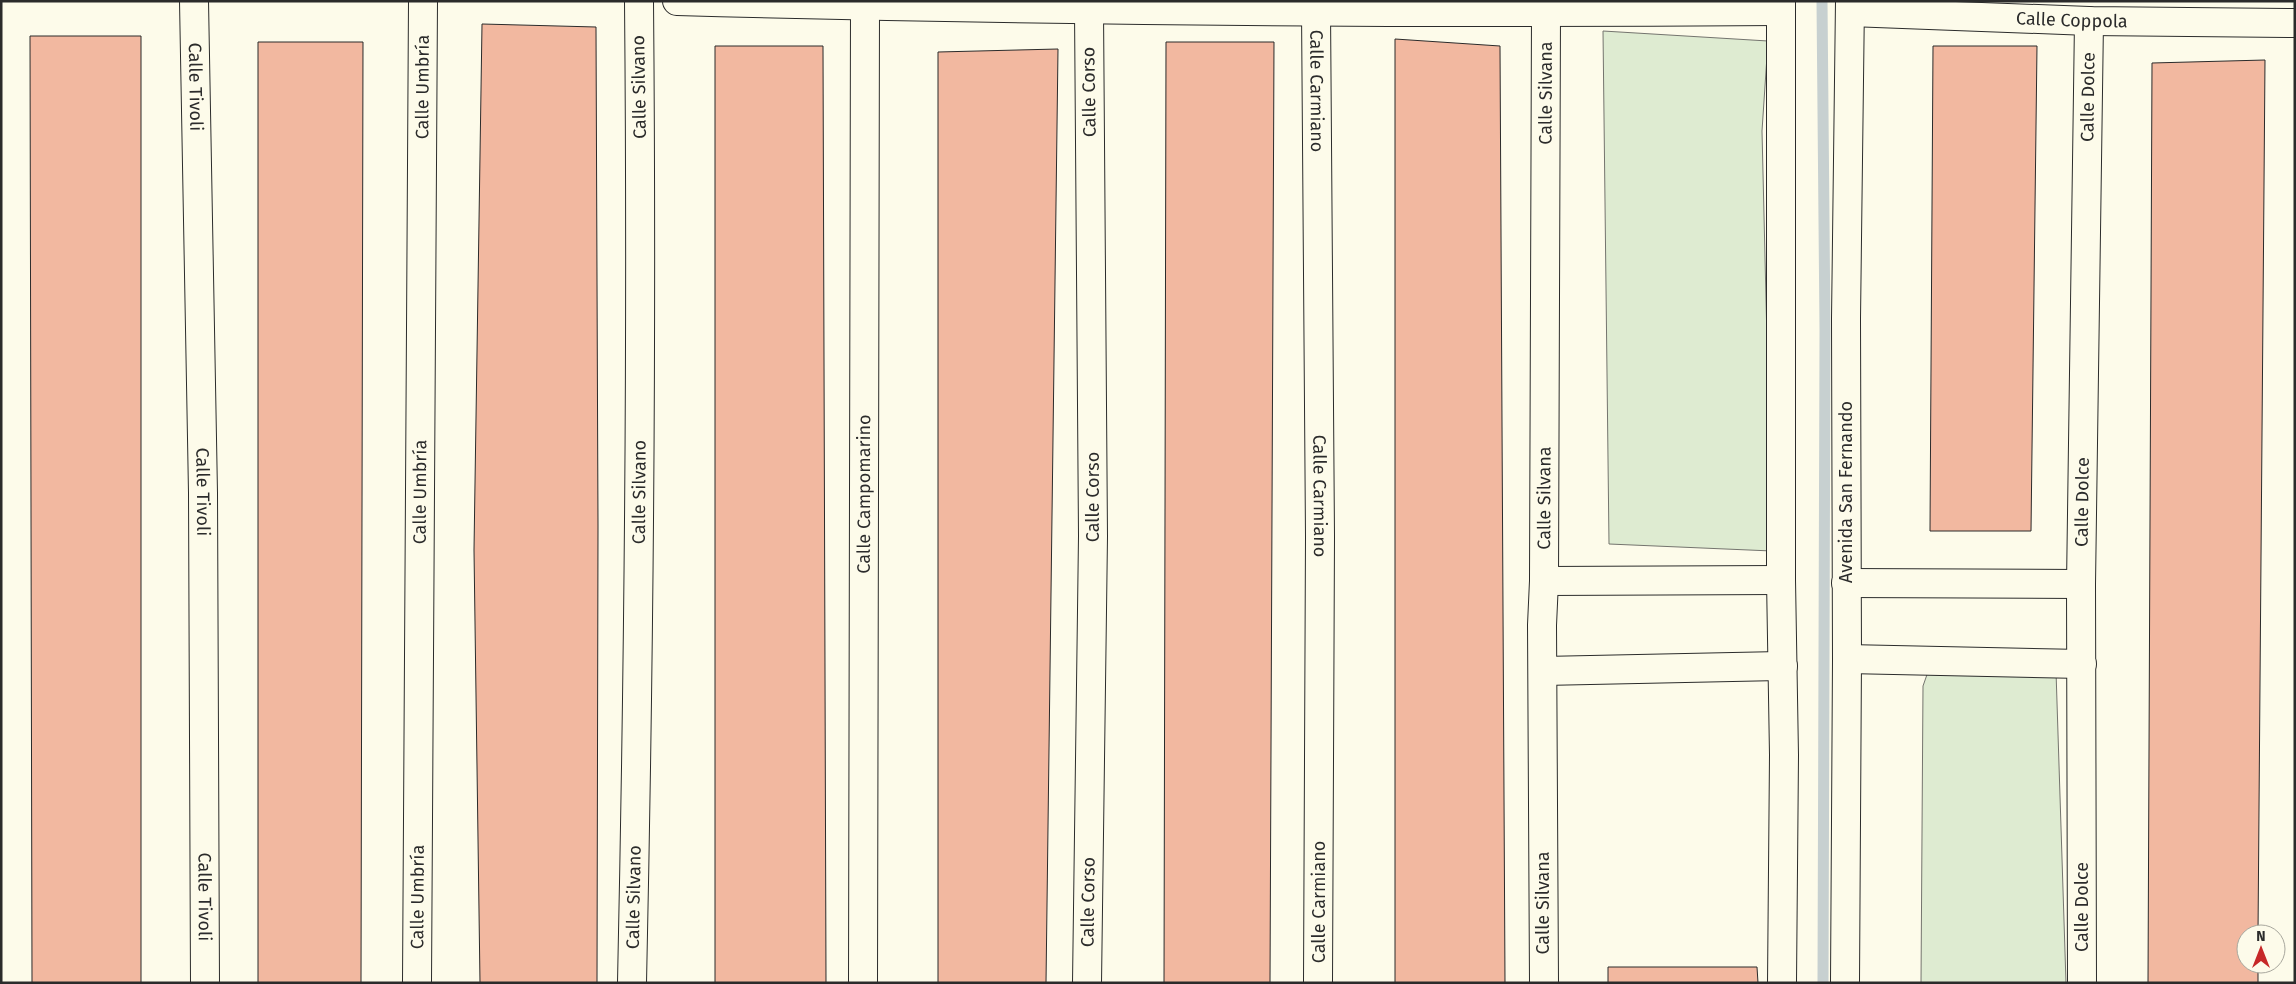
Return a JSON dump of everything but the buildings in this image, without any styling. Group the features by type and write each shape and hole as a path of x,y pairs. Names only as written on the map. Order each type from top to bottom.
{"street":[{"name":"Calle Tivoli","path":"194,1 203,493 205,983"},
{"name":"Calle Umbría","path":"417,983 423,1"},
{"name":"Calle Silvano","path":"632,983 636,806 641,208 638,1"},
{"path":"677,1 1089,10 1546,13 1780,6 1781,580 1783,666 1782,983"},
{"name":"Calle Campomarino","path":"863,983 865,6"},
{"name":"Calle Coppola","path":"1850,7 2089,21 2295,23"},
{"name":"Avenida San Fernando","path":"1844,983 1847,659 1846,319 1850,7"},
{"name":"Calle Corso","path":"1087,983 1094,536 1089,10"},
{"name":"Calle Carmiano","path":"1316,10 1320,537 1318,983"},
{"name":"Calle Silvana","path":"1544,983 1542,625 1544,581 1546,13"},
{"name":"Calle Dolce","path":"2082,983 2081,584 2089,21"},
{"path":"1544,581 1781,580"},
{"path":"1846,582 2081,584"},
{"path":"1847,659 2082,664"},
{"path":"1543,671 1783,666"}],"green space":[{"path":"1603,31 1768,41 1762,131 1772,551 1609,544"},
{"path":"1930,666 2056,671 2066,983 1921,983 1923,686"}],"waterway":[{"path":"1822,1 1825,331 1823,983"}]}
